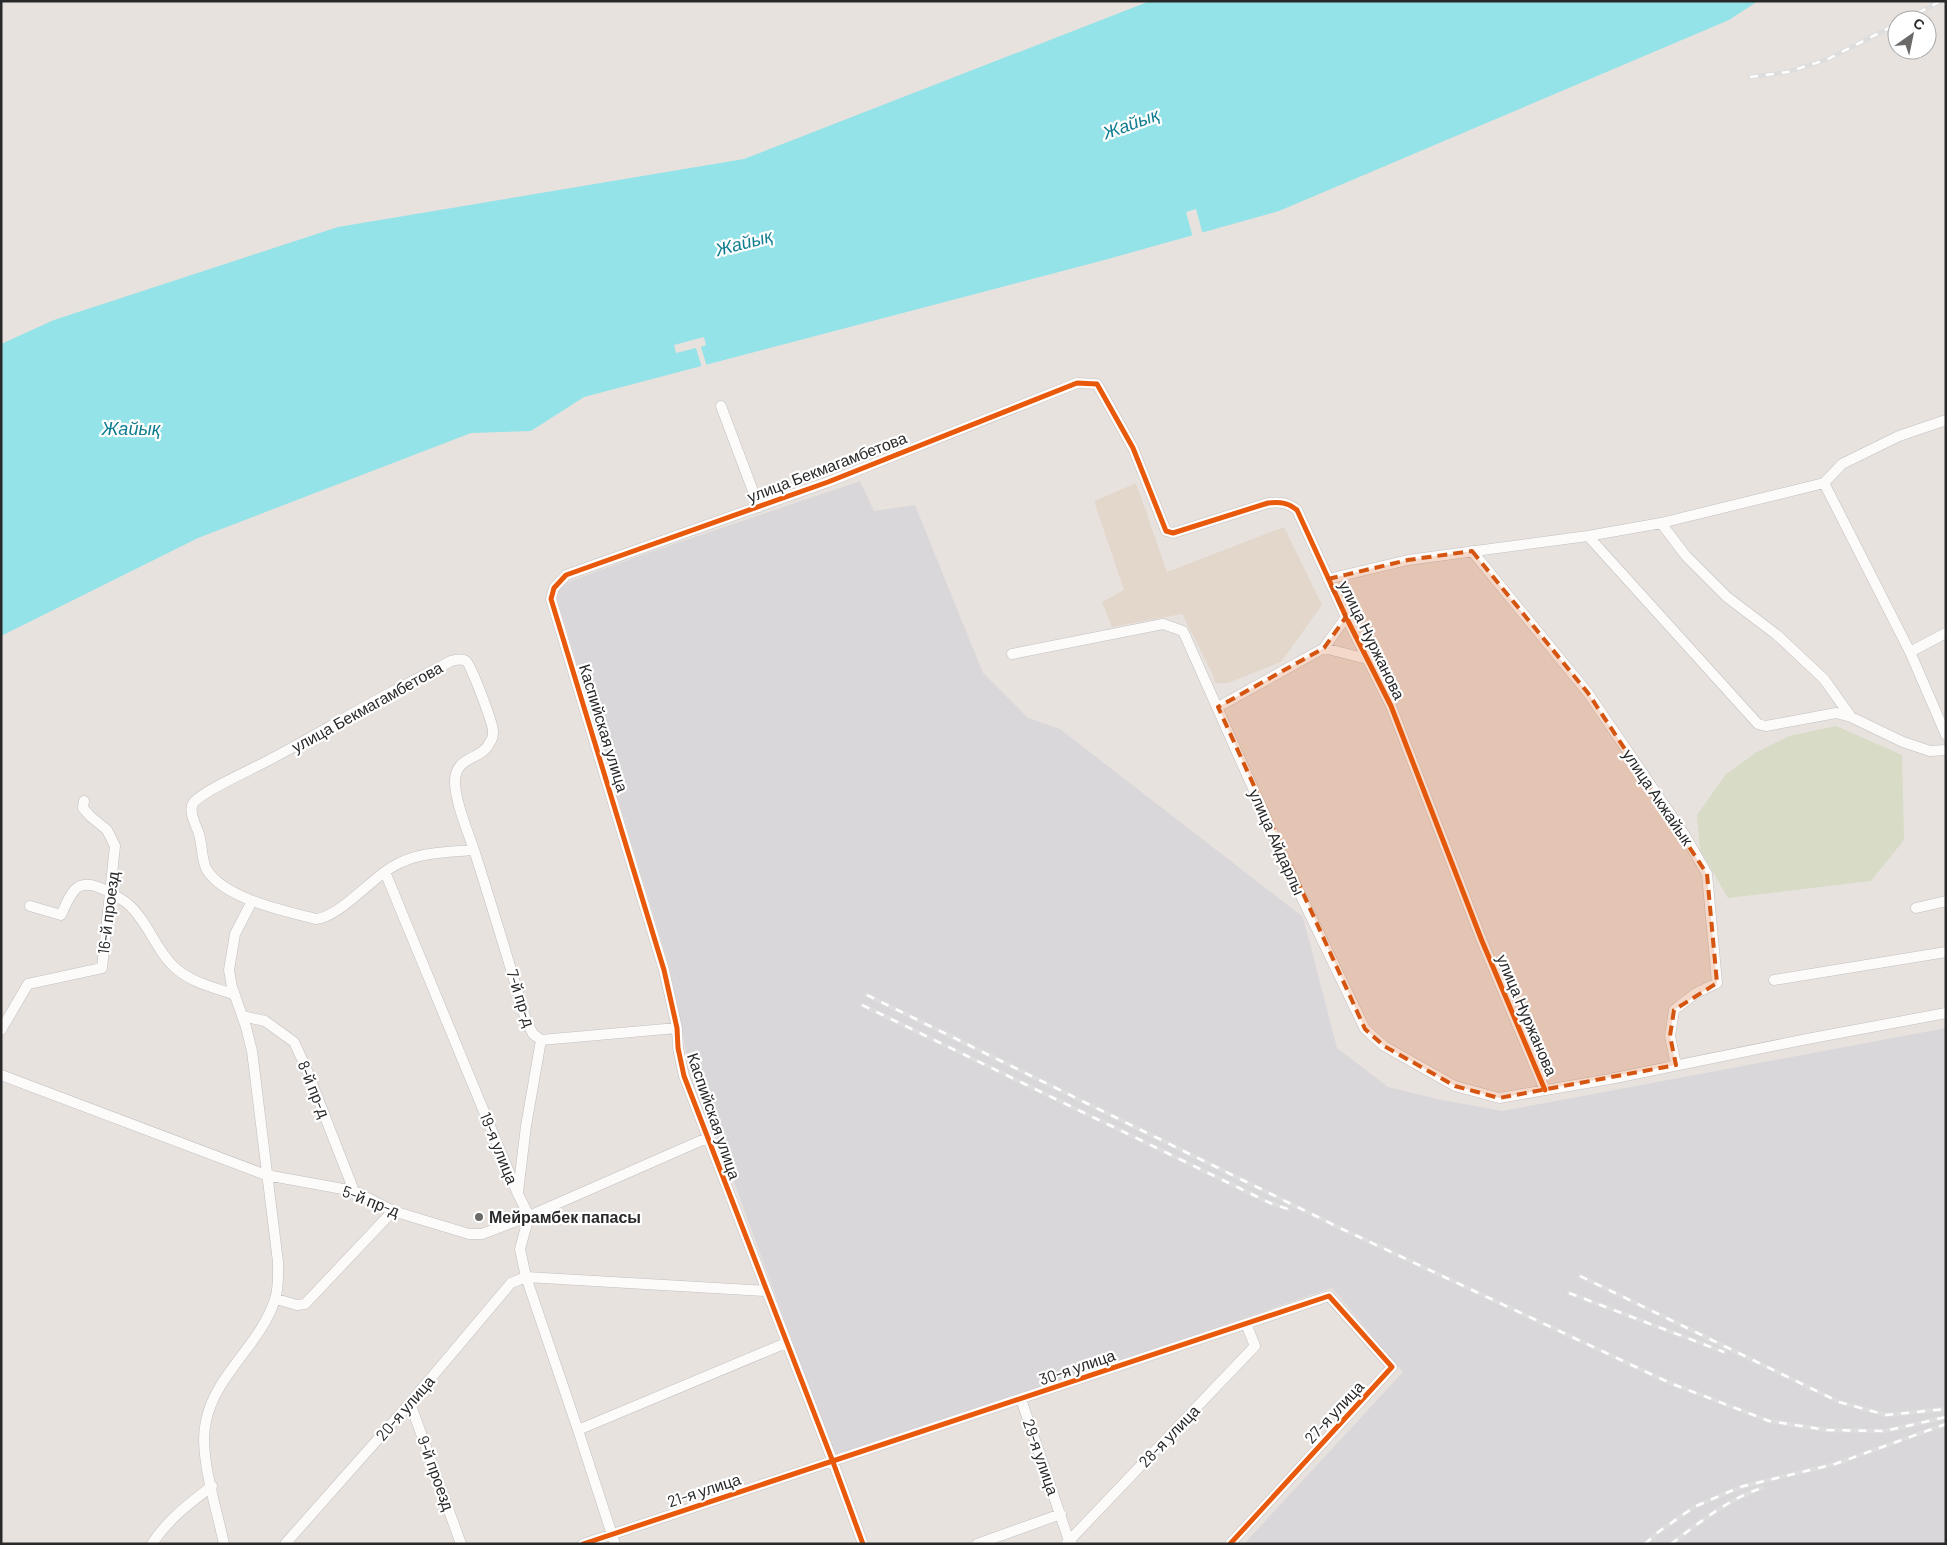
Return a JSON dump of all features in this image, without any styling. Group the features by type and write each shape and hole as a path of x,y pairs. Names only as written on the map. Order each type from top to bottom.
{"street":[{"name":"улица Бекмагамбетова","path":"566,576 828,482 1076,383 1097,384"},
{"name":"улица Нуржанова","path":"1097,384 1134,448 1166,531 1173,533 1268,503 1282,502 1290,504 1297,510 1346,617 1391,706 1482,941 1545,1090"},
{"path":"721,406 759,507"},
{"path":"1328,579 1408,560 1588,536 1661,524 1824,483 1842,464 1899,436 1946,420"},
{"path":"1824,483 1910,652 1946,735"},
{"path":"1661,524 1686,556 1727,597 1778,635 1824,679 1851,717"},
{"path":"1588,536 1758,724 1766,726 1836,713 1851,717 1903,742 1930,750 1946,750"},
{"name":"улица Акжайык","path":"1472,551 1588,693 1684,834 1707,874 1717,983 1696,993 1674,1010 1670,1036 1676,1065"},
{"name":"Каспийская улица","path":"566,576 554,588 551,599 664,970 677,1028 678,1048 684,1076 863,1544"},
{"path":"1218,707 1324,648 1346,617"},
{"name":"улица Айдарлы","path":"1012,654 1163,624 1182,631 1218,707 1301,896 1365,1029 1384,1046 1455,1086 1499,1098 1610,1079 1946,1013"},
{"path":"1910,652 1946,633"},
{"path":"1324,648 1367,659"},
{"name":"улица Бекмагамбетова","path":"252,901 219,882 206,869 203,845 192,814 191,806 195,801 390,693 451,661 459,659 466,661 470,665 493,730 491,741 487,748 464,761 457,769 455,782 459,802 474,850"},
{"name":"16-й проезд","path":"1,1030 28,984 102,968 115,846 107,830 83,808 84,801"},
{"path":"224,1544 203,1436 208,1410 262,1326 276,1299 278,1286 278,1262 252,1051 229,970 235,934 252,901 316,919 324,919 336,912 385,872 415,856 474,850"},
{"name":"7-й пр-д","path":"474,850 526,1020 533,1034 540,1040 677,1028"},
{"name":"19-я улица","path":"385,872 518,1194 529,1216"},
{"path":"30,906 61,915 70,895 82,885 92,884 128,904 178,971 199,982 235,995"},
{"path":"1916,908 1946,901"},
{"path":"1774,980 1946,952"},
{"name":"8-й пр-д","path":"242,1016 265,1021 294,1042 354,1191"},
{"path":"518,1194 526,1126 540,1040"},
{"name":"5-й пр-д","path":"1,1075 266,1175 354,1191 393,1211 469,1234 482,1234 529,1216 707,1138"},
{"path":"276,1299 297,1305 305,1304 393,1211"},
{"path":"529,1216 520,1249 526,1277 613,1539"},
{"path":"526,1277 766,1291"},
{"name":"20-я улица","path":"285,1544 410,1403 511,1282 526,1277"},
{"name":"30-я улица","path":"833,1462 1329,1296"},
{"name":"27-я улица","path":"1230,1544 1392,1367 1329,1296"},
{"name":"28-я улица","path":"1069,1543 1255,1346 1246,1324"},
{"path":"578,1430 786,1343"},
{"name":"29-я улица","path":"1021,1399 1061,1514 1069,1543"},
{"name":"9-й проезд","path":"410,1403 461,1544"},
{"name":"21-я улица","path":"584,1544 613,1539 833,1462"},
{"path":"152,1544 157,1535 178,1513 212,1486"},
{"name":"29-я улица","path":"977,1544 1061,1514"}],"highlighted area":[{"path":"1472,551 1588,693 1707,874 1717,983 1674,1010 1670,1036 1676,1065 1499,1098 1455,1086 1384,1046 1365,1029 1218,707 1324,648 1346,617 1328,579 1408,560"}],"shaded area":[{"path":"860,481 874,511 915,505 983,673 1028,718 1060,729 1303,917 1337,1048 1388,1087 1437,1099 1502,1111 1946,1028 1946,1544 1244,1544 1403,1372 1332,1288 835,1457 686,1052 670,969 556,595 563,584 639,556"},
{"path":"1136,483 1167,572 1284,527 1322,605 1281,662 1228,683 1215,683 1212,673 1182,614 1112,627 1102,602 1124,590 1094,501"}],"green space":[{"path":"1836,726 1902,755 1904,840 1871,881 1728,898 1700,850 1697,815 1726,774 1757,752 1789,736"}],"water":[{"name":"Жайық","path":"1150,1 1758,1 1729,20 1279,211 1108,259 584,397 531,431 471,433 198,538 1,636 1,344 54,320 338,227 744,159"}],"pier":[{"path":"1196,209 1203,235 1193,238 1186,212"},
{"path":"704,337 706,345 701,347 707,367 702,368 696,348 676,353 674,345"}],"railway":[{"path":"1923,10 1941,1"},
{"path":"1750,77 1788,72 1828,59 1887,29"},
{"path":"867,995 1338,1227 1670,1383 1769,1421 1827,1430 1885,1431 1946,1417"},
{"path":"862,1005 1270,1203 1288,1209"},
{"path":"1580,1276 1839,1402 1886,1415 1946,1409"},
{"path":"1569,1293 1724,1352"},
{"path":"1645,1544 1657,1533 1694,1507 1740,1487 1835,1464 1946,1424"},
{"path":"1671,1544 1726,1505 1762,1488"}],"cycle path":[{"path":"863,1544 684,1076 678,1048 677,1028 664,970 551,599 554,588 566,575 828,482 1077,383 1097,384 1133,448 1166,531 1173,533 1268,503 1283,503 1297,510 1346,617 1391,706 1482,941 1545,1090"},
{"path":"583,1544 1329,1296 1392,1367 1230,1544"}],"place":[{"name":"Мейрамбек папасы","path":"479,1217"}]}
